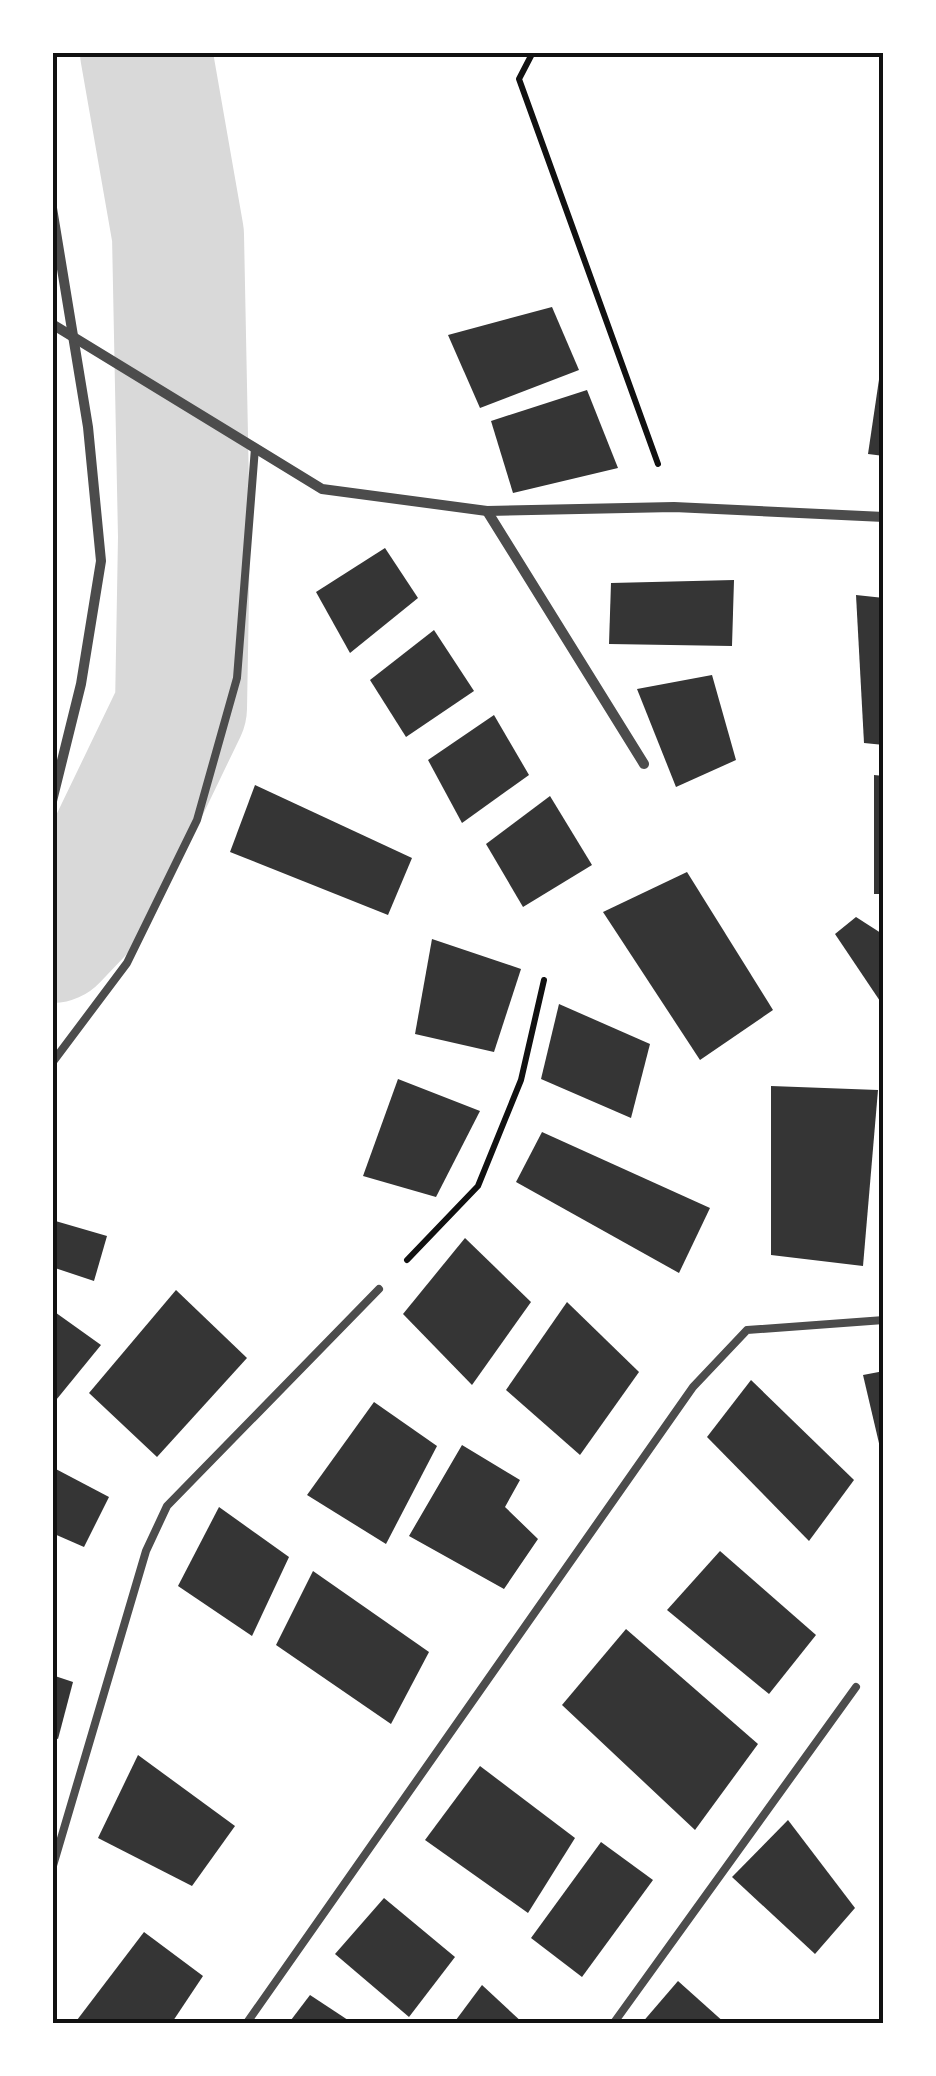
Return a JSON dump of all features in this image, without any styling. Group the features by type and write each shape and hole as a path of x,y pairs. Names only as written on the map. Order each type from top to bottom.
{"street":[{"path":"52,208 88,428 101,561 82,684 52,801"},
{"path":"52,324 322,489 487,511 674,507 884,517"},
{"path":"487,511 644,764"}],"lane":[{"path":"52,1064 128,964 196,820 236,678 255,448"},
{"path":"52,1870 146,1551 168,1506 379,1289"},
{"path":"246,2024 693,1387 747,1330 884,1320"},
{"path":"612,2024 856,1686"}],"path":[{"path":"533,52 518,79 674,507"},
{"path":"379,1289 478,1186 520,1080 544,980"}],"building":[{"path":"552,307 579,370 480,408 448,335"},
{"path":"881,366 884,367 884,456 868,454"},
{"path":"587,390 618,468 513,493 491,421"},
{"path":"385,548 418,598 350,653 316,592"},
{"path":"734,580 732,646 609,644 611,583"},
{"path":"856,595 884,598 884,745 864,743"},
{"path":"434,630 474,691 406,737 370,680"},
{"path":"712,675 736,760 676,787 637,689"},
{"path":"494,715 529,775 462,823 428,760"},
{"path":"874,775 884,776 884,894 874,894"},
{"path":"255,785 412,858 388,915 230,852"},
{"path":"550,796 592,865 523,907 486,844"},
{"path":"687,872 773,1010 700,1060 603,912"},
{"path":"856,917 884,935 884,1007 835,934"},
{"path":"432,939 521,969 494,1052 415,1034"},
{"path":"559,1004 650,1044 631,1118 541,1079"},
{"path":"398,1079 480,1111 436,1197 363,1176"},
{"path":"771,1086 878,1090 863,1266 771,1255"},
{"path":"542,1132 710,1208 679,1273 516,1182"},
{"path":"52,1220 107,1236 94,1281 52,1267"},
{"path":"465,1238 531,1302 472,1385 403,1314"},
{"path":"176,1290 247,1358 157,1457 89,1393"},
{"path":"567,1302 639,1372 580,1455 506,1390"},
{"path":"52,1310 101,1345 52,1405"},
{"path":"884,1371 884,1456 882,1456 863,1375"},
{"path":"751,1380 854,1480 809,1541 707,1437"},
{"path":"374,1402 437,1446 386,1544 307,1495"},
{"path":"462,1445 520,1480 505,1507 538,1539 504,1589 409,1536"},
{"path":"52,1467 109,1497 84,1547 52,1533"},
{"path":"219,1507 289,1557 252,1636 178,1586"},
{"path":"720,1551 816,1635 769,1694 667,1610"},
{"path":"313,1571 429,1652 391,1724 276,1645"},
{"path":"626,1629 758,1744 695,1830 562,1705"},
{"path":"52,1675 73,1682 58,1739 52,1737"},
{"path":"138,1755 235,1826 192,1886 98,1838"},
{"path":"480,1766 575,1838 528,1913 425,1840"},
{"path":"788,1820 855,1908 815,1954 732,1877"},
{"path":"601,1842 653,1880 582,1977 531,1938"},
{"path":"384,1898 455,1957 409,2017 335,1954"},
{"path":"144,1932 203,1976 171,2024 74,2024"},
{"path":"678,1981 726,2024 641,2024"},
{"path":"482,1985 524,2024 453,2024"},
{"path":"310,1995 354,2024 288,2024"}],"waterway":[{"path":"52,937 90,897 181,708 184,537 178,235 146,52"}]}
